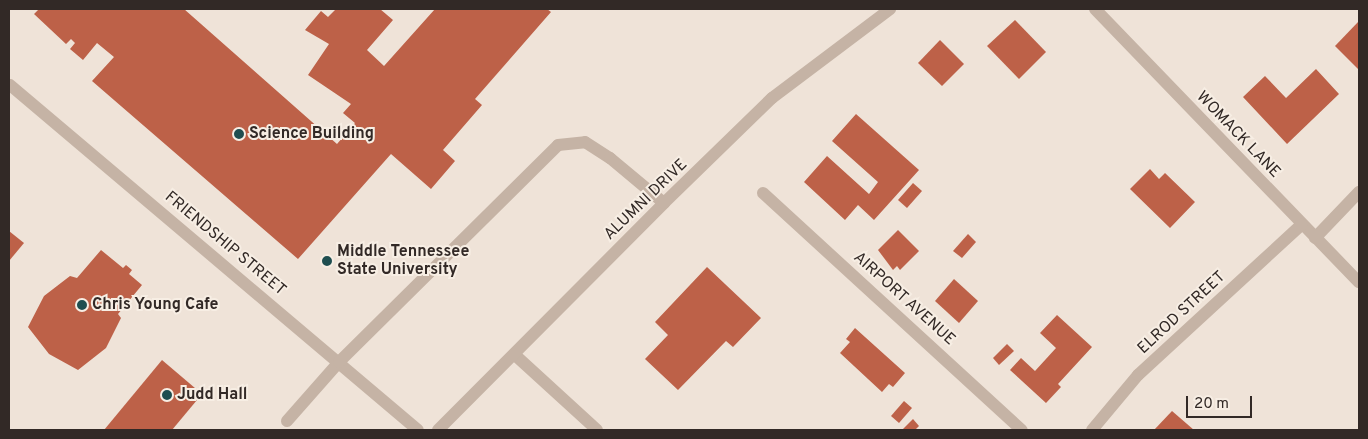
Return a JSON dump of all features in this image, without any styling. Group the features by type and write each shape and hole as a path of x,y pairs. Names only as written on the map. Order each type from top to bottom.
{"street":[{"name":"ALUMNI DRIVE","path":"438,430 515,355 664,203 772,98 890,9"},
{"name":"WOMACK LANE","path":"1095,9 1359,282"},
{"name":"FRIENDSHIP STREET","path":"9,88 418,430"},
{"path":"287,421 339,362 558,145 585,142 610,158 664,203"},
{"path":"1315,238 1359,192"},
{"name":"AIRPORT AVENUE","path":"763,193 1022,430"},
{"name":"ELROD STREET","path":"1092,430 1138,375 1302,225"},
{"path":"515,355 597,430"}],"building":[{"name":"Science Building","path":"39,9 184,9 337,144 355,123 343,113 351,104 308,75 329,44 305,30 321,11 328,17 336,9 380,9 393,20 367,50 384,66 435,9 547,9 551,12 475,99 482,105 443,150 455,161 431,189 391,154 298,259 92,81 114,57 97,43 83,60 70,49 75,43 71,39 66,44 34,14"},
{"path":"1015,20 1046,52 1019,79 987,46"},
{"path":"1359,21 1359,70 1335,46"},
{"path":"940,40 964,64 942,86 918,63"},
{"path":"1316,69 1339,94 1287,144 1243,97 1265,76 1286,98"},
{"path":"856,114 919,170 874,220 858,205 845,220 804,182 827,156 869,194 878,182 832,141"},
{"path":"1150,169 1159,179 1165,173 1195,202 1170,228 1130,189"},
{"path":"913,183 922,191 907,208 898,200"},
{"path":"898,230 919,251 900,270 897,266 893,270 878,250"},
{"path":"9,231 24,243 9,261"},
{"path":"968,234 976,242 962,258 953,251"},
{"name":"Chris Young Cafe","path":"101,250 123,268 126,265 132,270 129,274 142,285 118,314 121,318 106,348 78,370 49,354 28,327 44,296 70,276 77,278"},
{"path":"707,267 761,318 733,347 726,341 678,390 645,359 668,335 655,322"},
{"path":"954,279 978,301 959,323 935,301"},
{"path":"1057,315 1092,347 1058,384 1061,387 1046,403 1010,370 1021,358 1035,371 1056,348 1040,333"},
{"path":"855,328 905,373 893,387 889,384 882,392 840,353 850,342 846,339"},
{"path":"1007,344 1014,351 999,365 993,358"},
{"name":"Judd Hall","path":"162,360 202,394 172,430 104,430"},
{"path":"904,401 912,408 899,423 891,416"},
{"path":"1172,411 1194,430 1154,430"},
{"path":"913,419 919,426 915,430 902,430"}],"place":[{"name":"Science Building","path":"239,134"},
{"name":"Middle Tennessee State University","path":"327,261"},
{"name":"Chris Young Cafe","path":"82,305"},
{"name":"Judd Hall","path":"167,395"}]}
